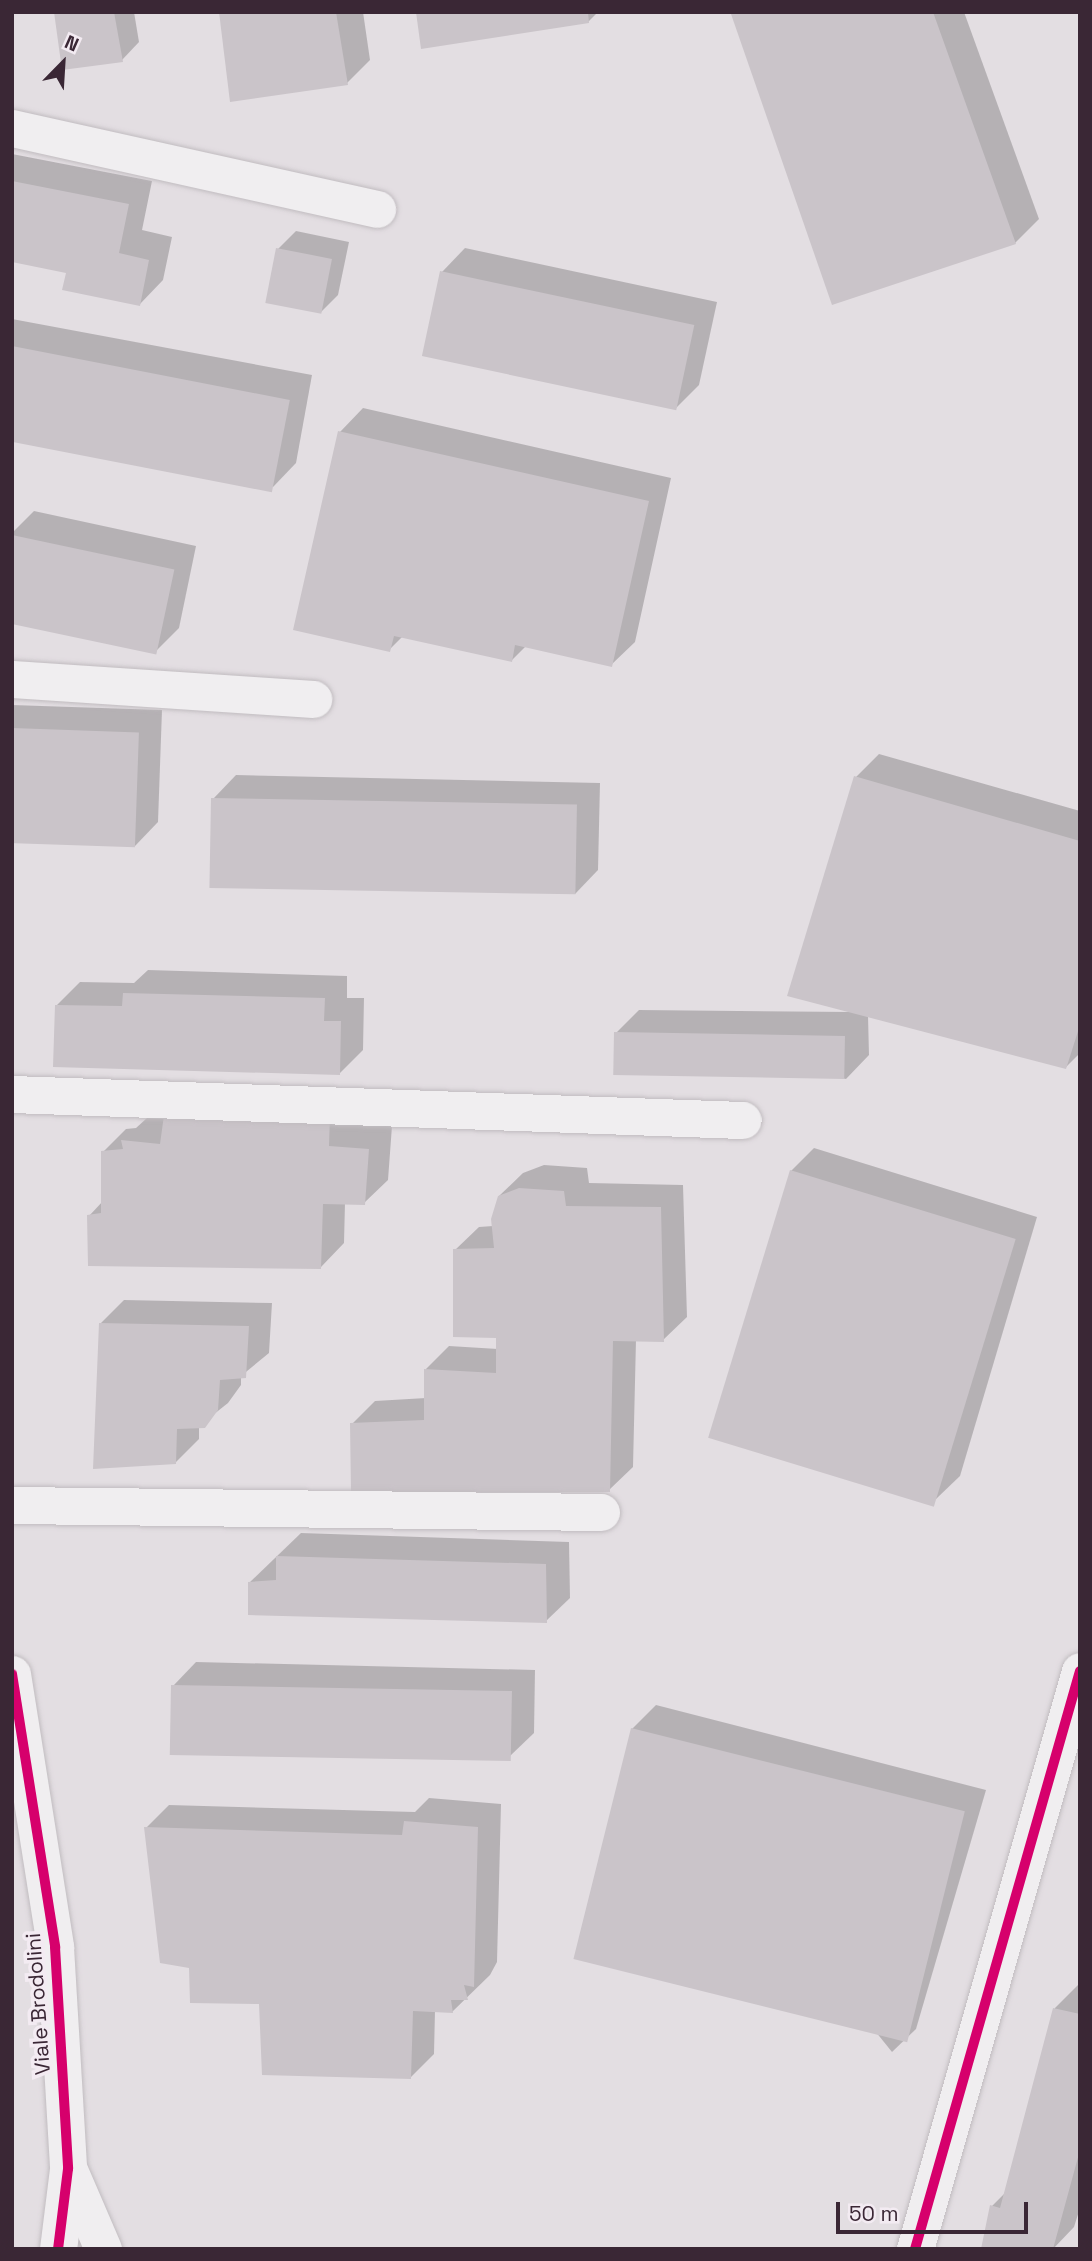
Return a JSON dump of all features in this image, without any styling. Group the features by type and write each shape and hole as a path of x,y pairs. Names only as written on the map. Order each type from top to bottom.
{"street":[{"path":"12,128 377,209"},
{"path":"12,679 313,699"},
{"path":"12,1094 743,1120"},
{"path":"12,1505 601,1512"},
{"path":"915,2249 1080,1671"},
{"name":"Viale Brodolini","path":"12,1674 55,1947 68,2169 58,2249"},
{"name":"Viale Brodolini","path":"68,2169 103,2249"}],"building":[{"path":"54,12 114,12 123,62 62,70"},
{"path":"219,12 336,12 348,85 230,102"},
{"path":"416,12 588,12 589,23 421,49"},
{"path":"933,12 1016,244 832,305 731,14"},
{"path":"12,181 129,204 119,253 149,260 140,306 62,290 66,273 12,262"},
{"path":"276,248 332,259 321,314 265,303"},
{"path":"440,271 694,325 676,410 422,356"},
{"path":"12,346 290,400 272,492 12,442"},
{"path":"338,431 649,501 612,667 515,645 512,662 394,636 390,652 293,630"},
{"path":"12,535 174,570 156,655 12,624"},
{"path":"12,728 139,732 135,847 12,843"},
{"path":"854,776 1080,841 1080,1025 1066,1069 787,996"},
{"path":"211,798 577,804 575,894 209,888"},
{"path":"123,993 325,998 324,1021 341,1021 340,1075 53,1067 55,1005 122,1006"},
{"path":"614,1032 845,1036 844,1079 613,1075"},
{"path":"165,1108 330,1115 329,1146 369,1149 365,1205 323,1204 321,1269 88,1266 87,1215 101,1213 101,1151 123,1149 121,1140 160,1144"},
{"path":"790,1170 1016,1239 934,1507 708,1438"},
{"path":"519,1188 564,1191 566,1206 661,1207 664,1342 613,1341 610,1492 351,1493 350,1423 424,1420 424,1369 496,1373 496,1338 453,1337 453,1249 494,1248 491,1219 498,1196"},
{"path":"99,1323 249,1326 246,1378 220,1380 218,1410 205,1428 177,1429 176,1464 93,1469"},
{"path":"276,1556 546,1564 547,1623 248,1615 248,1582 276,1580"},
{"path":"171,1685 512,1691 511,1761 170,1755"},
{"path":"631,1728 965,1811 907,2042 573,1959"},
{"path":"404,1821 478,1827 474,1987 464,1985 468,2000 451,2000 453,2013 413,2011 411,2079 262,2075 259,2004 190,2003 189,1968 160,1963 144,1827 402,1835"},
{"path":"1053,2008 1080,2014 1080,2150 1053,2249 981,2249 990,2205 1000,2208"}],"cycle path":[{"path":"915,2249 1080,1671"},
{"path":"12,1674 55,1947 68,2169 58,2249"}]}
